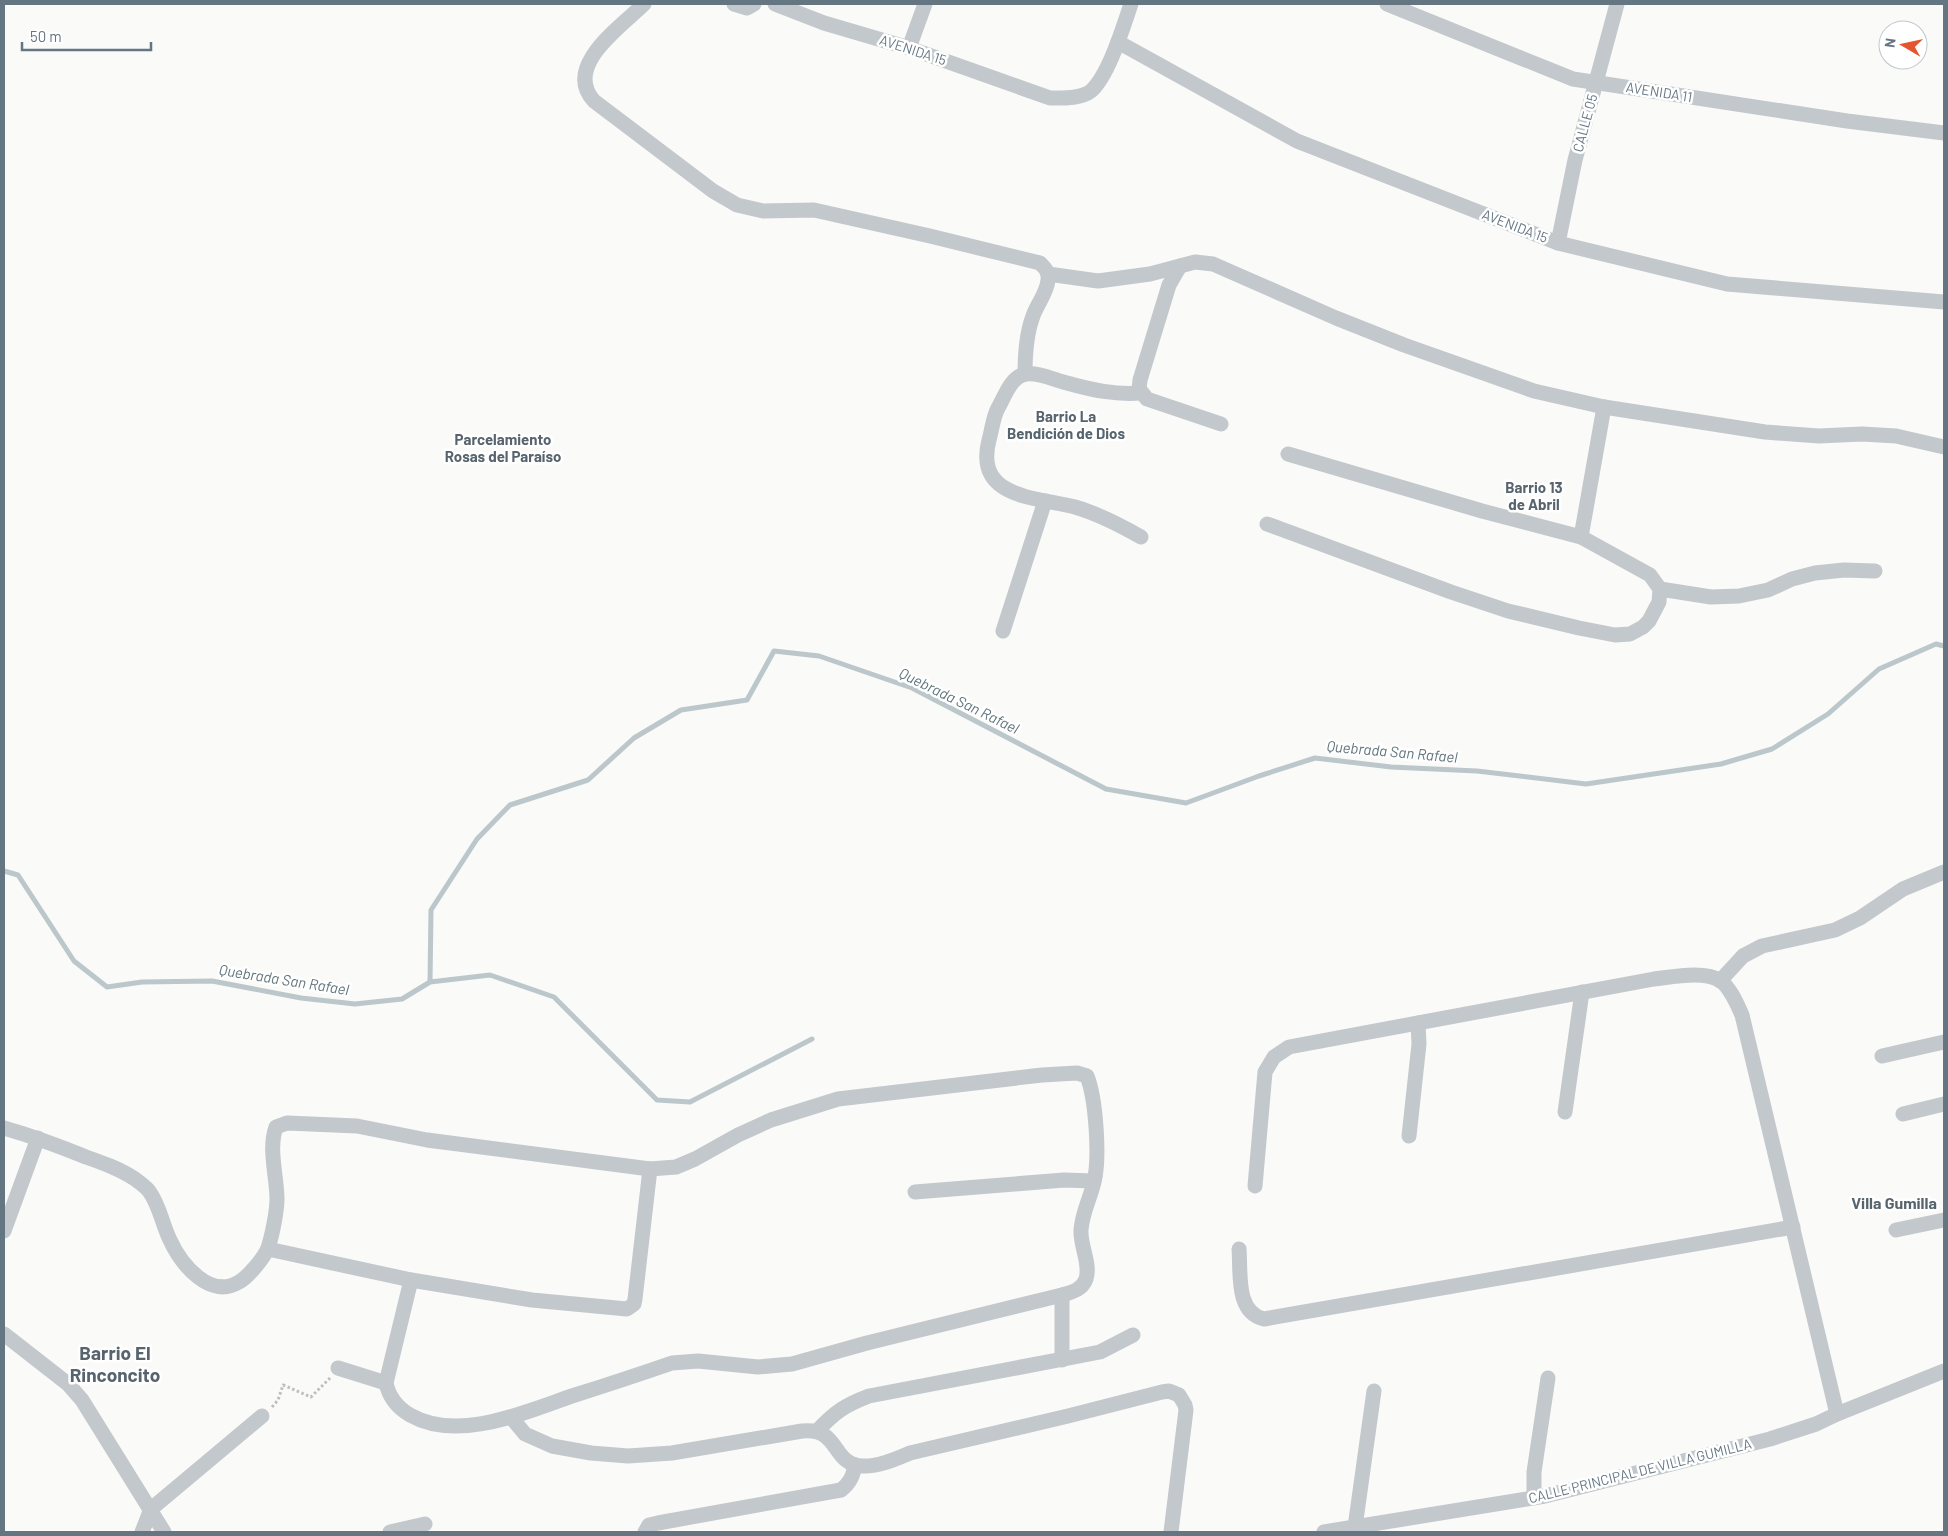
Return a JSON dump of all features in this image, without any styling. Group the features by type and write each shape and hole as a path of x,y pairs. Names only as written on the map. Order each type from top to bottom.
{"street":[{"path":"644,4 600,45 584,72 586,90 594,101 725,199 750,209 784,212 814,210 1034,261 1044,267 1048,274 1045,291 1030,325 1025,374"},
{"path":"734,4 747,8 754,4"},
{"name":"AVENIDA 15","path":"775,4 824,23 909,48 1050,98 1070,98 1090,91 1106,70 1118,42 1296,141 1558,243 1727,284 1944,302"},
{"path":"909,48 925,4"},
{"path":"1118,42 1131,4"},
{"name":"AVENIDA 11","path":"1387,4 1573,79 1837,119 1944,133"},
{"name":"CALLE 05","path":"1558,243 1576,160 1617,4"},
{"path":"1048,274 1098,281 1150,274 1195,262 1213,264 1336,318 1404,345 1534,391 1604,407 1765,432 1819,436 1862,434 1896,436 1944,447"},
{"path":"1180,266 1169,285 1140,380 1141,393 1147,399 1221,424"},
{"path":"1141,393 1102,392 1034,374 1025,374 1012,383 996,411 987,447 988,464 996,482 1002,488 1018,495 1075,507 1103,517 1141,537"},
{"path":"1581,537 1604,407"},
{"path":"1267,524 1508,611 1579,628 1615,635 1636,631 1649,621 1660,602 1660,589 1650,575 1581,537 1482,511 1288,454"},
{"path":"1003,631 1045,501"},
{"path":"1660,589 1711,597 1739,596 1768,590 1792,579 1815,573 1875,571"},
{"path":"1720,981 1743,956 1762,946 1835,930 1860,918 1903,889 1944,872"},
{"path":"1255,1186 1265,1072 1274,1057 1289,1048 1654,979 1698,976 1720,981 1728,989 1742,1015 1837,1414"},
{"path":"1565,1112 1582,992"},
{"path":"1409,1136 1419,1044 1418,1023"},
{"path":"1882,1056 1944,1042"},
{"path":"4,1128 38,1138 117,1169 135,1179 148,1190 157,1205 170,1240 180,1256 193,1272 206,1283 222,1288 235,1285 245,1279 268,1249 278,1201 274,1133 276,1128 287,1123 357,1126 426,1140 650,1169 676,1167 695,1160 738,1135 771,1120 838,1100 1042,1074 1077,1073 1086,1076 1092,1092 1096,1143 1094,1181 1083,1213 1081,1229 1081,1241 1087,1275 1078,1290 1062,1295 867,1343 792,1364 758,1367 698,1361 672,1363 482,1425 445,1425 425,1422 409,1414 398,1406 388,1391 386,1383 411,1280"},
{"path":"1902,1114 1944,1104"},
{"path":"4,1231 38,1138"},
{"path":"268,1249 411,1280 532,1300 621,1310 627,1309 634,1304 635,1299 650,1169"},
{"path":"915,1192 1064,1180 1094,1181"},
{"path":"1896,1230 1944,1220"},
{"path":"1239,1249 1244,1303 1251,1313 1264,1319 1793,1227"},
{"path":"1062,1295 1062,1360"},
{"path":"4,1334 68,1384 82,1400 164,1532"},
{"path":"817,1431 831,1416 846,1405 869,1396 1100,1352 1133,1335"},
{"path":"338,1368 386,1383"},
{"name":"CALLE PRINCIPAL DE VILLA GUMILLA","path":"1324,1532 1534,1498 1582,1488 1770,1440 1816,1424 1944,1370"},
{"path":"1534,1498 1534,1472 1548,1378"},
{"path":"1355,1527 1374,1391"},
{"path":"510,1417 524,1434 552,1446 591,1453 628,1456 672,1453 802,1431 817,1431 831,1441 840,1456 855,1465 864,1466 888,1462 910,1453 1068,1416 1152,1393 1175,1392 1183,1400 1186,1410 1171,1532"},
{"path":"142,1532 151,1509 262,1416"},
{"path":"645,1532 649,1526 658,1523 841,1490 847,1485 853,1475 855,1465"},
{"path":"390,1532 425,1524"}],"path":[{"path":"262,1416 278,1400 283,1385 311,1397 338,1368"}],"waterway":[{"name":"Quebrada San Rafael","path":"430,982 431,910 477,839 510,805 588,780 634,738 681,710 747,700 774,651 819,656 912,688 1106,789 1186,803 1315,758 1391,767 1477,771 1586,784 1721,764 1772,749 1828,714 1879,669 1936,644 1944,646"},
{"name":"Quebrada San Rafael","path":"4,871 18,875 74,961 107,987 142,982 212,981 301,998 355,1004 402,999 430,982 490,975 554,997 657,1100 690,1102 812,1039"}],"district":[{"name":"Barrio La Bendición de Dios","path":"1066,426"},
{"name":"Parcelamiento Rosas del Paraíso","path":"503,448"},
{"name":"Barrio 13 de Abril","path":"1534,496"},
{"name":"Villa Gumilla","path":"1894,1203"},
{"name":"Barrio El Rinconcito","path":"115,1364"}]}
